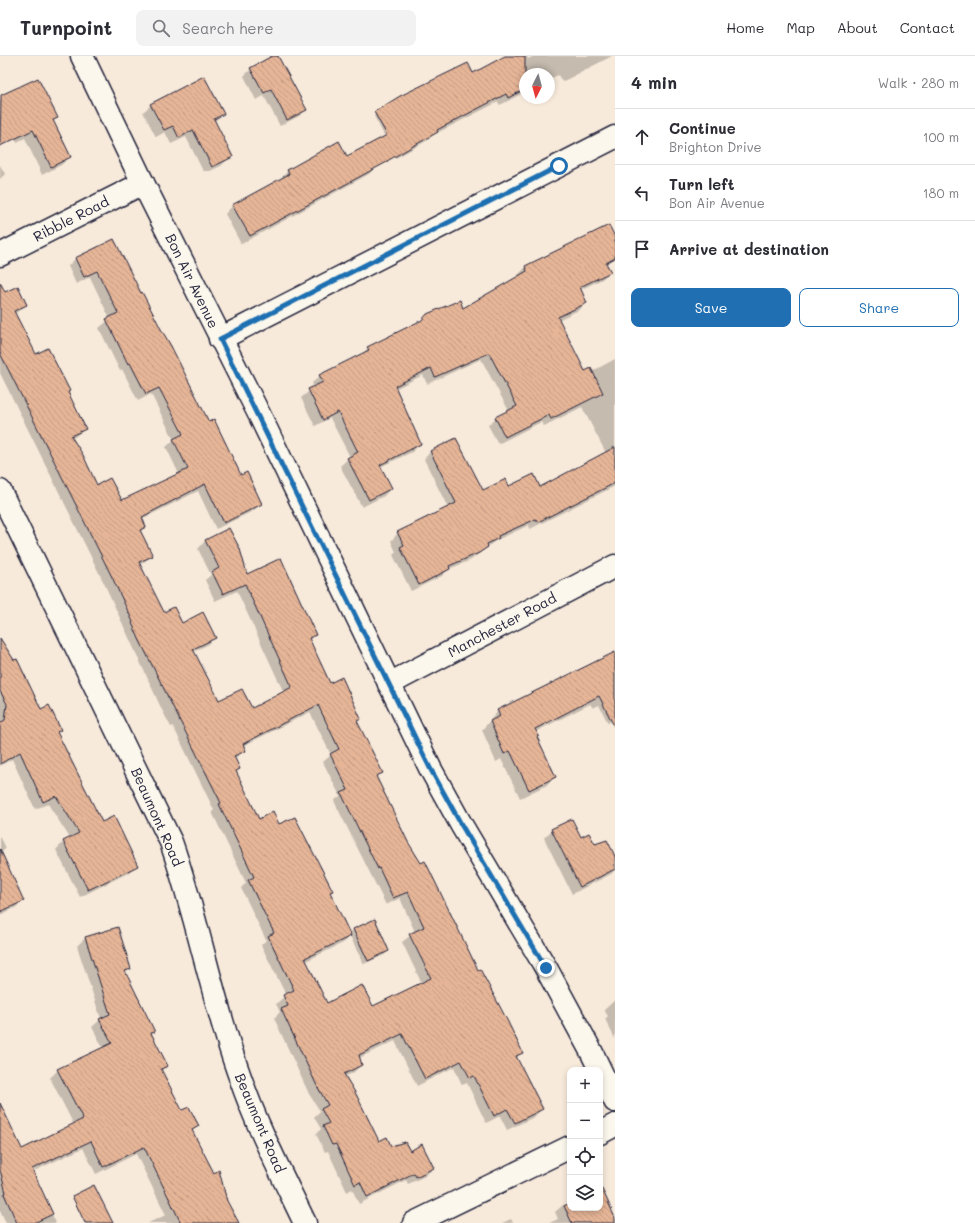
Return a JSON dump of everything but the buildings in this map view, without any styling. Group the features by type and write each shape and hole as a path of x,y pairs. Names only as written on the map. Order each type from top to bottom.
{"street":[{"name":"Bon Air Avenue","path":"82,56 430,768 462,826 546,968 592,1053 615,1101"},
{"path":"220,339 615,137"},
{"name":"Ribble Road","path":"0,255 143,183"},
{"name":"Beaumont Road","path":"0,491 171,842 185,881 217,1003 240,1077 270,1148 305,1223"},
{"name":"Manchester Road","path":"389,684 615,566"},
{"path":"603,1131 615,1125"},
{"path":"414,1223 567,1148"}],"route":[{"path":"546,968 462,826 430,768 260,416 220,339 559,166"}]}
